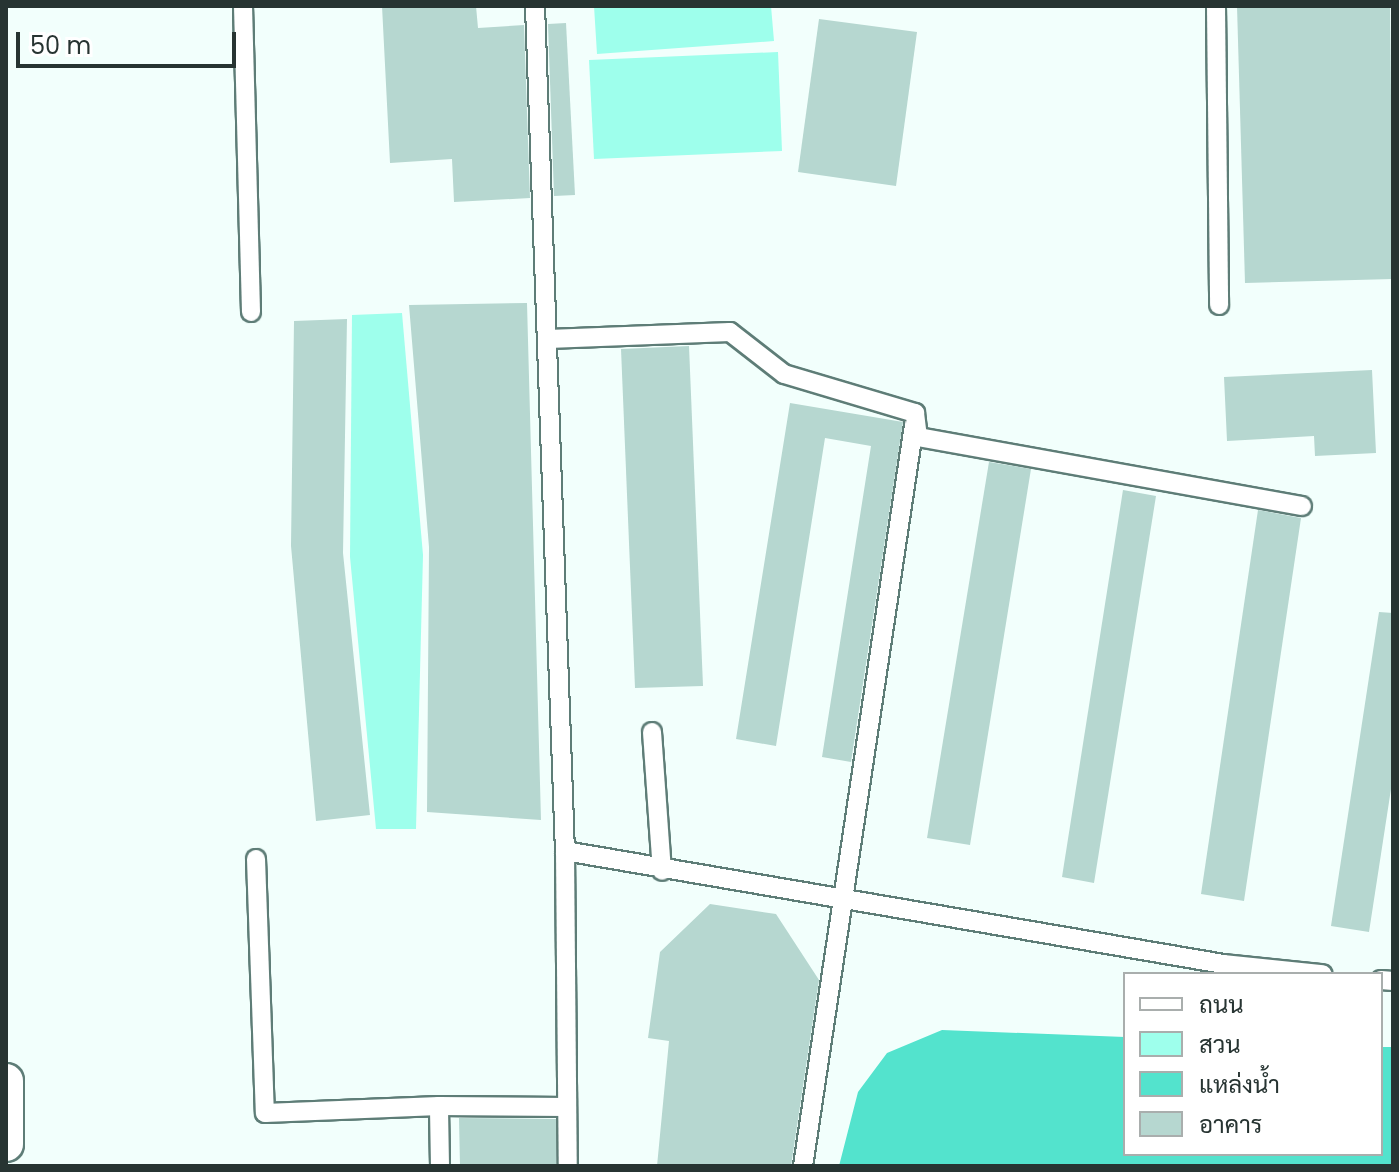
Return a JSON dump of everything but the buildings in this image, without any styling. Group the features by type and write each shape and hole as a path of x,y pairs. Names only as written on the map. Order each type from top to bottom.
{"street":[{"path":"6,1081 6,1144"}],"lane":[{"path":"243,6 251,312"},
{"path":"535,6 565,851 568,1166"},
{"path":"1216,6 1219,305"},
{"path":"548,339 730,332 784,374 915,413"},
{"path":"915,413 918,437 1302,506"},
{"path":"803,1166 848,899 915,413"},
{"path":"652,732 662,871"},
{"path":"565,851 662,871 1309,972"},
{"path":"256,859 265,1113 439,1106 566,1107"},
{"path":"439,1106 440,1166"}],"green space":[{"path":"594,6 771,6 774,41 597,54"},
{"path":"778,52 782,151 594,159 589,60"},
{"path":"402,313 423,555 416,829 376,829 350,557 352,315"}],"water":[{"path":"942,1030 1123,1037 1123,1156 1383,1156 1383,1047 1393,1047 1393,1166 839,1166 858,1092 887,1053"}]}
